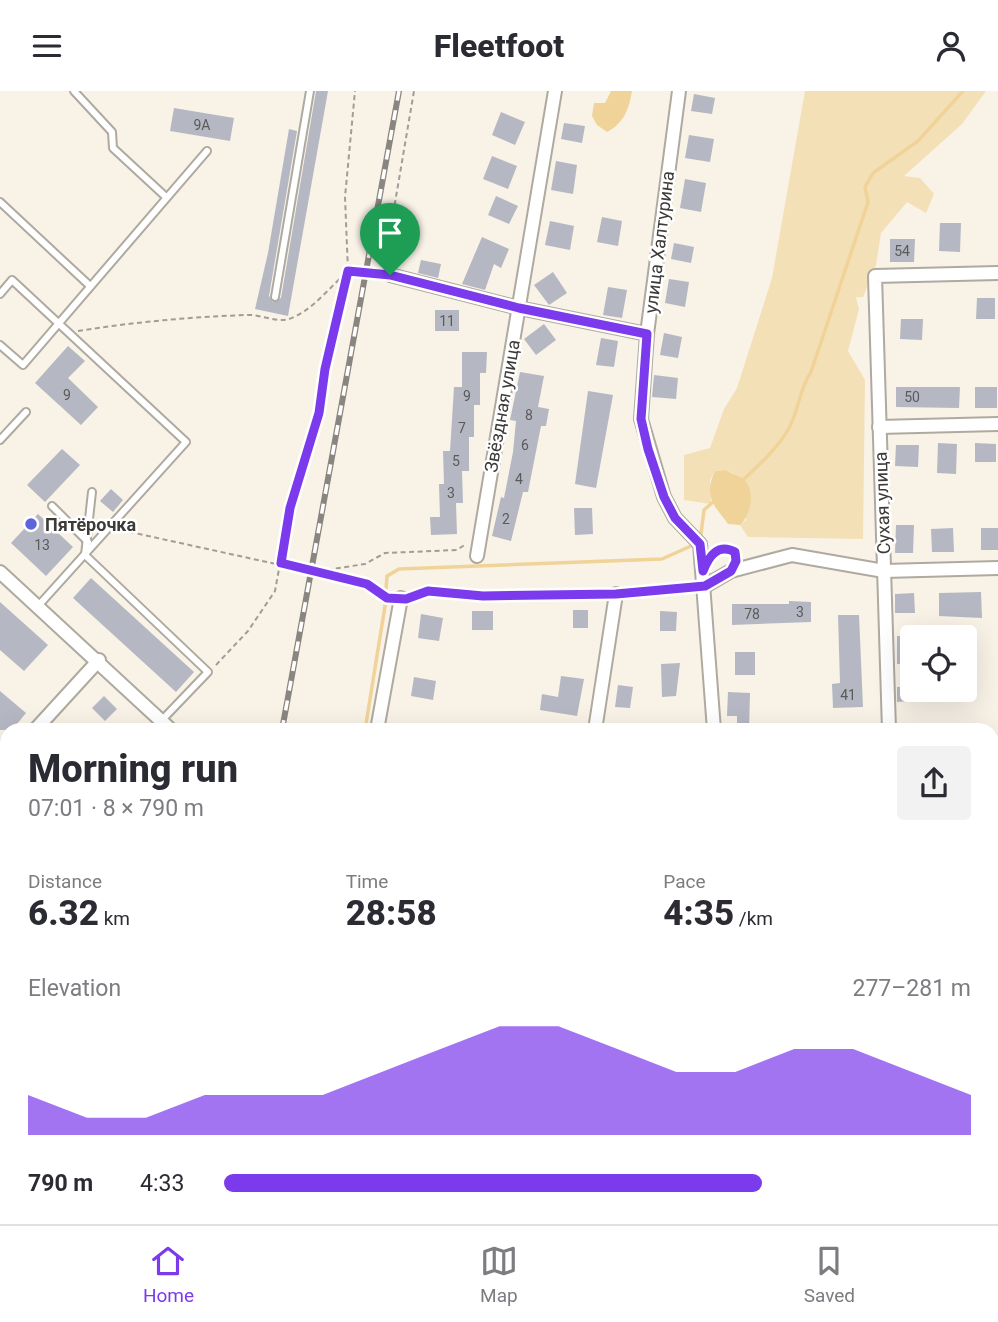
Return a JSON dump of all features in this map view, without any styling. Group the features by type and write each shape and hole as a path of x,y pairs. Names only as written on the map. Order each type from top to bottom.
{"street":[{"name":"Звёздная улица","path":"477,556 555,91"},
{"name":"улица Халтурина","path":"679,91 647,334 641,419 664,497 675,518 700,544 713,723"},
{"name":"Сухая улица","path":"889,723 874,276 998,273"},
{"path":"390,275 519,308 647,334"},
{"path":"879,427 998,424"},
{"path":"705,586 731,571 792,555 884,571 998,568"},
{"path":"0,572 165,723"},
{"path":"596,723 616,594"},
{"path":"378,723 401,598"},
{"path":"41,723 99,660"}],"lane":[{"path":"74,91 112,132 113,148 166,197"},
{"path":"275,297 310,91"},
{"path":"0,345 23,365 89,285 207,151"},
{"path":"0,202 89,285"},
{"path":"0,294 12,280 71,332 186,442 39,605"},
{"path":"0,440 26,412"},
{"path":"85,555 92,492"},
{"path":"51,506 88,542"},
{"path":"703,571 708,559 717,550 728,548 735,552 736,561 731,571"},
{"path":"85,555 208,672 169,723"}],"path":[{"path":"208,672 227,656 275,591 290,508 319,413 325,369 348,271 345,197 355,91"},
{"path":"71,332 132,322 251,314 284,320 313,303 348,271 390,275 388,244 414,91"},
{"path":"110,528 318,571 367,584 387,598 401,598 428,591 483,596 616,594 705,586"},
{"path":"318,571 365,564 385,553 457,550 480,534"}],"shaded area":[{"path":"611,91 632,91 625,115 607,132 597,125 592,116 594,103 605,103"},
{"path":"805,91 986,91 962,124 904,176 920,178 934,194 926,213 907,202 881,233 876,265 863,297 856,297 859,309 848,351 865,380 863,539 748,537 740,525 746,520 744,479 726,470 715,471 710,480 711,504 684,500 684,455 710,448 724,409 737,388 772,278"},
{"path":"726,470 742,478 750,489 751,502 740,525 728,524 710,494 715,471"}],"building":[{"path":"316,91 328,91 288,316 255,309 268,253 289,129 297,131 269,296 273,302 281,298"},
{"path":"694,94 715,98 712,114 691,111"},
{"path":"174,108 234,118 230,141 170,131"},
{"path":"501,112 525,122 515,145 492,135"},
{"path":"564,123 585,126 582,143 561,139"},
{"path":"689,135 714,139 710,162 685,158"},
{"path":"492,156 517,166 508,189 483,179"},
{"path":"556,161 577,165 573,194 551,190"},
{"path":"685,179 706,183 701,212 680,208"},
{"path":"496,196 518,206 509,224 488,215"},
{"path":"602,217 622,221 618,246 597,242"},
{"path":"550,221 574,226 570,250 545,245"},
{"path":"940,223 961,223 960,252 939,251"},
{"path":"482,237 509,249 501,268 494,264 485,290 462,284"},
{"path":"890,239 915,239 914,262 890,262"},
{"path":"674,243 694,247 691,263 671,259"},
{"path":"421,260 441,264 438,278 418,273"},
{"path":"553,272 567,293 549,305 534,285"},
{"path":"669,279 689,282 685,307 665,303"},
{"path":"608,287 627,290 622,318 603,315"},
{"path":"977,298 995,298 995,319 976,319"},
{"path":"435,310 459,310 459,331 435,331"},
{"path":"901,319 923,319 922,340 900,339"},
{"path":"544,324 556,340 536,355 524,339"},
{"path":"664,333 682,337 678,358 660,355"},
{"path":"601,338 618,341 614,367 596,365"},
{"path":"68,346 85,361 68,378 98,407 81,425 35,383"},
{"path":"462,352 487,352 486,373 480,373 480,405 474,405 474,437 469,437 469,471 462,471 463,503 456,503 457,534 431,535 430,517 440,517 439,484 444,484 443,451 450,451 454,387 462,387"},
{"path":"520,372 544,376 538,407 549,409 546,426 541,426 528,492 523,492 511,541 492,536 501,497 504,498 513,452 516,421 510,420"},
{"path":"654,375 678,378 676,399 652,397"},
{"path":"896,387 960,387 959,408 896,407"},
{"path":"975,387 997,387 997,408 975,408"},
{"path":"588,391 613,395 596,488 575,484"},
{"path":"938,443 957,444 956,474 937,473"},
{"path":"975,443 996,444 996,462 975,462"},
{"path":"896,445 919,445 918,467 895,466"},
{"path":"62,449 80,465 45,502 27,485"},
{"path":"111,489 123,500 113,512 100,501"},
{"path":"574,508 592,508 593,534 575,535"},
{"path":"38,514 73,547 46,576 11,543"},
{"path":"896,525 914,525 913,553 895,553"},
{"path":"953,528 954,552 932,552 931,529"},
{"path":"981,528 998,528 998,550 981,550"},
{"path":"91,578 194,672 176,692 73,598"},
{"path":"981,592 982,618 939,616 939,593"},
{"path":"914,593 915,613 895,613 895,594"},
{"path":"789,601 811,602 811,622 732,625 732,604 789,604"},
{"path":"0,602 48,645 24,671 0,650"},
{"path":"573,610 588,610 588,628 573,628"},
{"path":"472,611 493,611 493,630 472,630"},
{"path":"660,611 677,612 676,631 660,631"},
{"path":"421,614 443,618 439,641 418,638"},
{"path":"838,615 859,615 863,707 833,708 832,684 840,683"},
{"path":"897,636 900,636 900,664 897,664"},
{"path":"735,652 755,652 755,675 735,675"},
{"path":"680,663 676,696 662,697 661,664"},
{"path":"561,676 584,679 577,716 540,710 542,694 558,697"},
{"path":"414,677 436,681 433,700 411,696"},
{"path":"618,685 633,687 630,708 615,707"},
{"path":"897,687 900,687 900,702 897,702"},
{"path":"0,691 26,713 18,723 0,723"},
{"path":"728,692 750,693 749,723 737,723 737,716 727,716"},
{"path":"104,696 117,709 105,721 92,708"}],"waterway":[{"path":"742,481 774,449 792,421 868,202 865,187 873,173 918,141 963,91"},
{"path":"701,534 704,510 713,502"},
{"path":"386,589 387,576 399,569 662,559 691,546"},
{"path":"366,723 386,600"}],"railway":[{"path":"283,723 399,91"}],"place":[{"name":"Пятёрочка","path":"31,524"}],"route":[{"path":"348,271 390,275 519,308 647,334 641,419 664,497 675,518 700,544 703,571 708,559 717,550 728,548 735,552 736,561 731,571 705,586 616,594 483,596 428,591 406,599 387,598 367,584 281,563 290,508 319,413 325,369 348,271"}]}
